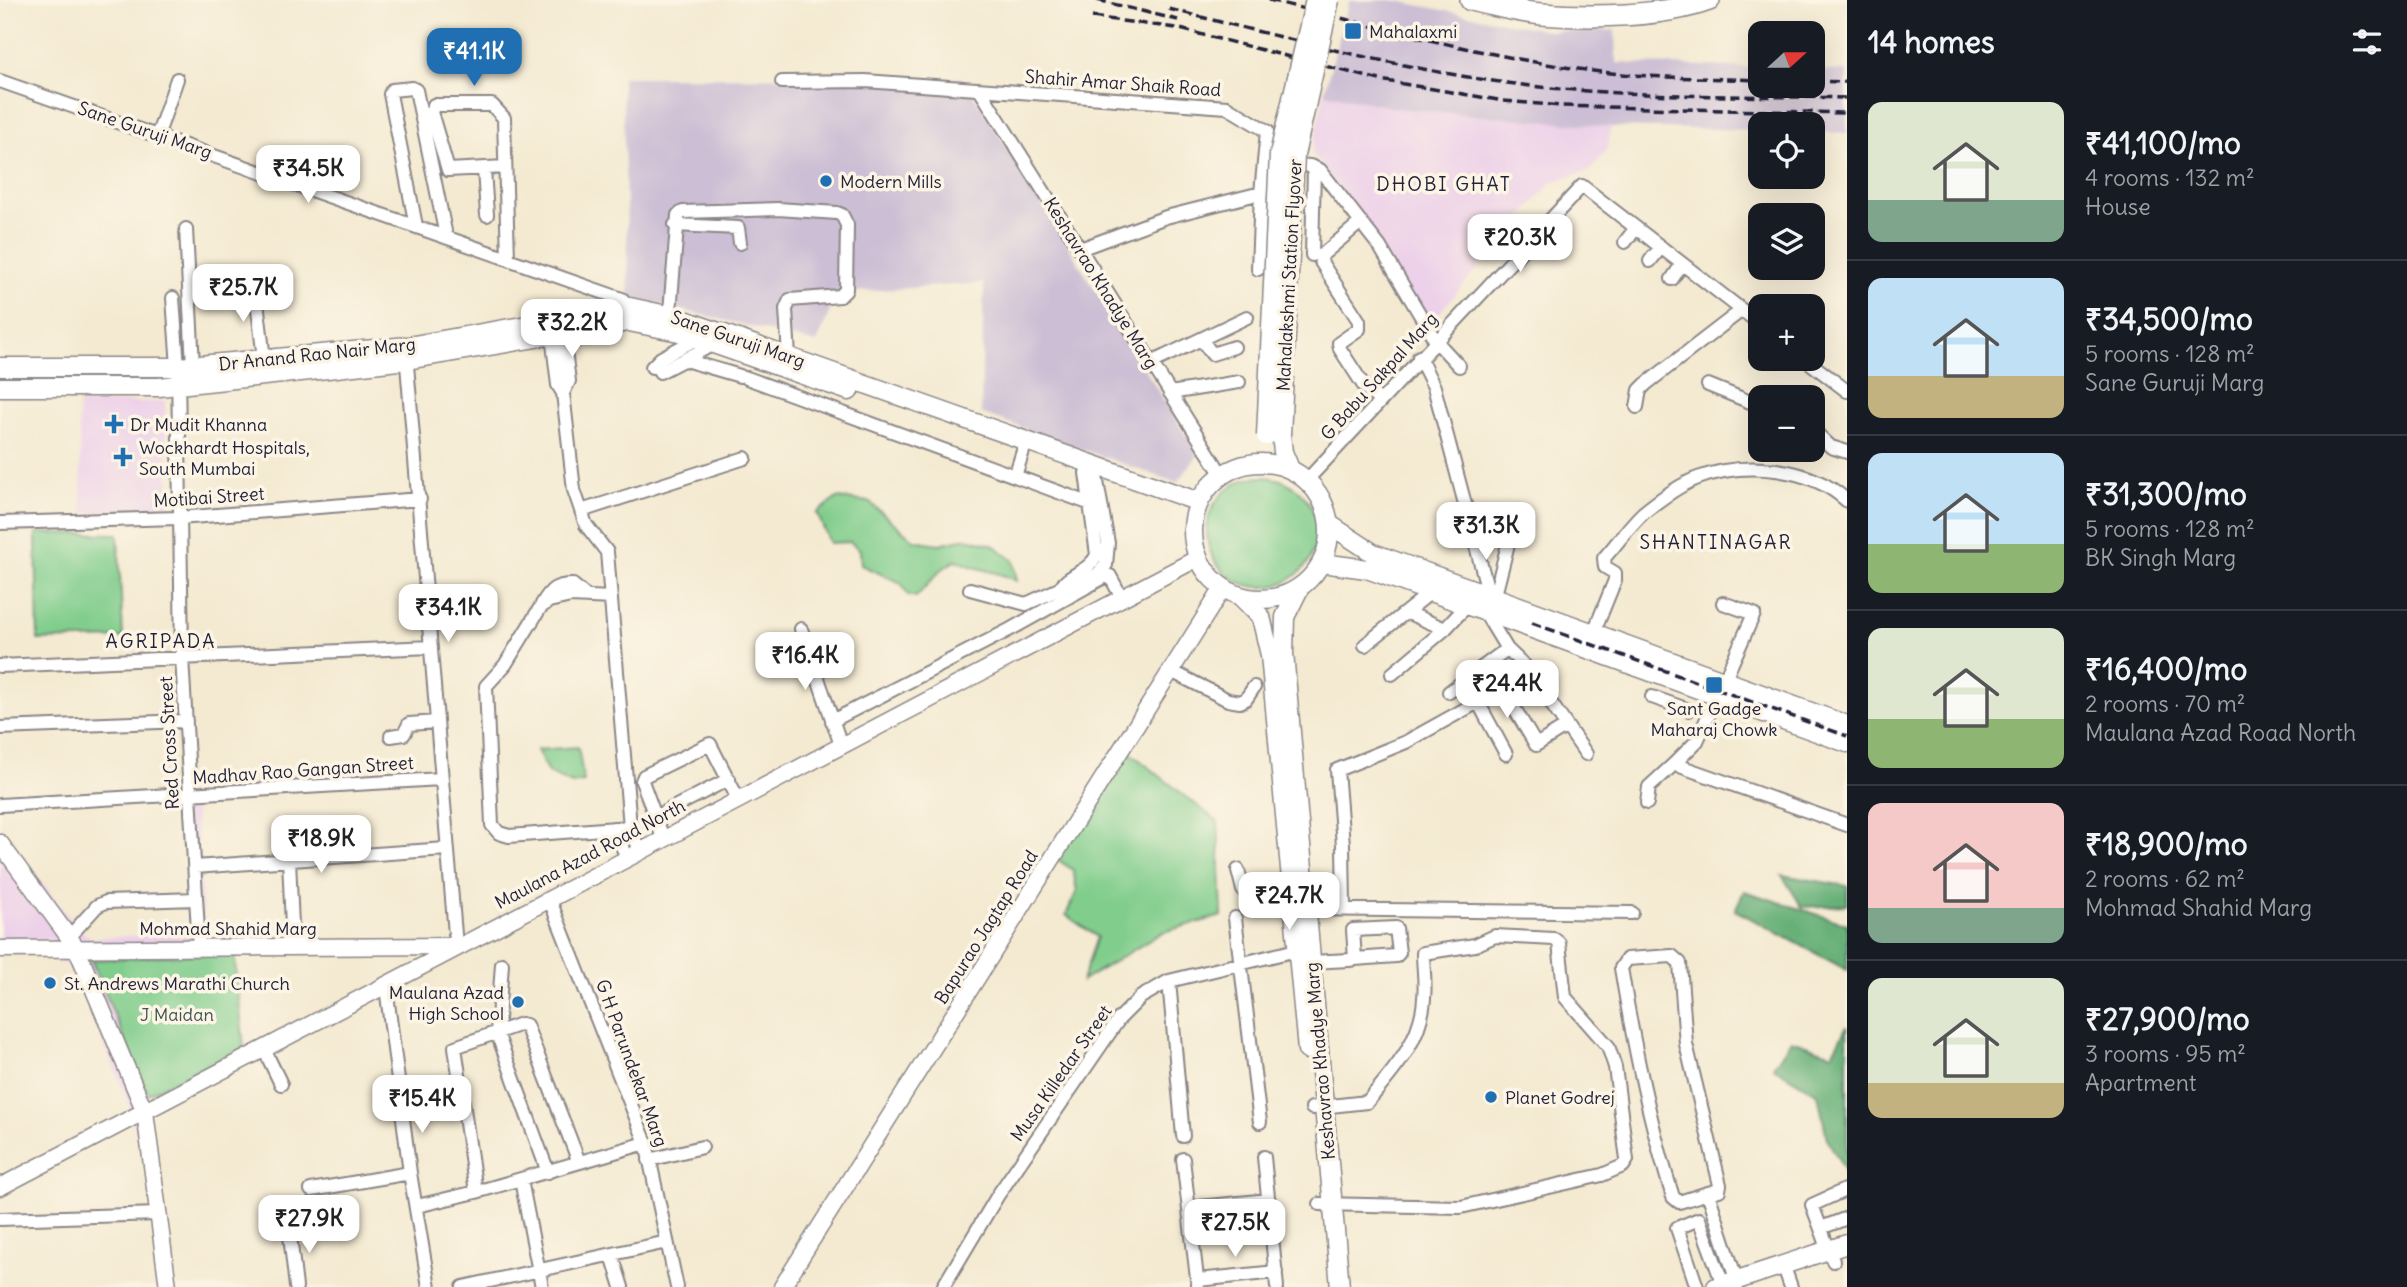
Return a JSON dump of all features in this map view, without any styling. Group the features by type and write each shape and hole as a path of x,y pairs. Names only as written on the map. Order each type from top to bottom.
{"main road":[{"name":"Mahalakshmi Station Flyover","path":"1290,469 1273,435 1279,154 1315,0"},
{"name":"Mahalakshmi Station Flyover","path":"1249,463 1273,435 1295,155 1330,0"},
{"path":"1471,0 1540,14 1621,13 1699,4"},
{"name":"Sane Guruji Marg","path":"629,314 669,322 789,357 827,377"},
{"name":"Dr Anand Rao Nair Marg","path":"0,387 406,353 559,329 629,314"},
{"name":"Sane Guruji Marg","path":"669,322 706,341 827,377 966,425 1091,475 1197,507"},
{"name":"Dr Anand Rao Nair Marg","path":"0,367 183,373 264,359 406,353"},
{"name":"Sane Guruji Marg","path":"1019,446 1197,507"},
{"path":"1249,463 1270,463 1290,469 1307,480 1322,501 1329,524 1328,544 1322,563 1300,587 1272,598 1241,597 1223,588 1210,577 1198,558 1193,530 1197,507 1222,475 1249,463"},
{"path":"1329,524 1402,572 1442,590 1594,632 1847,743"},
{"path":"1322,563 1402,572"},
{"name":"Keshavrao Khadye Marg","path":"1300,587 1285,617 1284,653 1298,884 1326,1204 1328,1287"},
{"name":"Keshavrao Khadye Marg","path":"1241,597 1261,617 1270,655 1298,884"},
{"path":"1484,602 1667,677 1723,689 1847,725"},
{"name":"Keshavrao Khadye Marg","path":"1326,1204 1340,1287"},
{"path":"1736,1282 1782,1275 1837,1256 1847,1244"}],"street":[{"path":"158,134 177,79"},
{"name":"Sane Guruji Marg","path":"0,81 158,134 622,299 629,314"},
{"path":"782,82 865,81 980,90"},
{"path":"416,226 390,94 392,90 415,90 446,236"},
{"name":"Shahir Amar Shaik Road","path":"980,90 1227,107 1267,131 1265,162"},
{"name":"Keshavrao Khadye Marg","path":"980,90 1222,475"},
{"path":"505,167 448,170 431,112 434,105 497,107 504,118 508,258"},
{"path":"1258,269 1265,162 1314,168 1362,222 1435,340 1458,366"},
{"path":"1312,255 1314,168"},
{"path":"484,169 487,215"},
{"name":"G Babu Sakpal Marg","path":"1307,480 1419,357 1582,186 1748,315"},
{"path":"1080,249 1166,217 1261,193"},
{"path":"669,322 675,225 678,215 683,212 778,209 842,215 847,225 846,290 840,296 790,300 786,309 789,357"},
{"path":"1362,222 1322,255 1321,262 1359,321 1359,329 1339,343 1340,349 1364,386 1380,401"},
{"path":"675,225 738,228 740,243"},
{"path":"1625,242 1636,228"},
{"path":"183,373 186,229"},
{"path":"1650,261 1661,247"},
{"path":"1672,279 1682,264"},
{"path":"255,285 264,359"},
{"path":"173,298 183,373"},
{"path":"1637,407 1640,390 1646,384 1742,310"},
{"path":"1151,363 1247,317"},
{"path":"559,329 569,382 564,393 574,490 586,525 607,552 633,853"},
{"path":"1201,339 1212,354 1234,347"},
{"path":"706,341 685,360 656,369 662,358 706,341"},
{"path":"406,353 456,946"},
{"path":"1419,357 1434,387 1484,602 1507,649 1526,667 1586,754"},
{"path":"685,360 819,404 1091,503"},
{"path":"1821,371 1847,391"},
{"name":"Red Cross Street","path":"183,373 179,518 182,657 199,948"},
{"path":"819,404 827,377"},
{"path":"1170,393 1238,382"},
{"path":"1708,385 1748,402"},
{"path":"1825,441 1831,447 1847,452"},
{"path":"1015,475 1019,446"},
{"path":"581,511 745,458"},
{"path":"1594,632 1615,580 1615,573 1605,567 1604,558 1642,514 1698,478 1726,471 1779,469 1827,486 1847,501"},
{"path":"1059,589 1063,582 1095,559 1097,549 1091,503 1091,475"},
{"path":"970,589 1026,604 1097,575 1106,565 1108,543 1091,475"},
{"name":"Motibai Street","path":"0,523 179,518 420,499"},
{"path":"1392,674 1445,629 1484,602 1510,536"},
{"name":"Maulana Azad Road North","path":"0,1187 265,1051 386,987 456,946 1198,558"},
{"path":"832,720 1011,629 1107,575 1122,598"},
{"name":"Bapurao Jagtap Road","path":"782,1287 1223,588"},
{"path":"1365,645 1406,612 1442,590"},
{"path":"611,598 587,597 549,601 540,608 505,665 486,686 492,825 499,833 509,836 630,827"},
{"path":"1647,803 1649,787 1697,741 1723,689 1754,614 1723,603"},
{"path":"1406,612 1445,629"},
{"path":"801,628 841,745"},
{"path":"1011,629 1015,654"},
{"path":"998,635 1015,654"},
{"path":"0,666 431,647"},
{"path":"1449,692 1507,649"},
{"path":"941,665 952,687"},
{"path":"1344,908 1343,845 1337,770 1406,742 1478,702 1526,667"},
{"path":"1171,671 1233,702 1246,699 1254,687"},
{"path":"1667,677 1656,699 1689,710"},
{"path":"1501,687 1536,745 1565,727"},
{"path":"1478,702 1506,754"},
{"path":"0,728 186,722"},
{"path":"391,736 404,734 409,724 437,722"},
{"path":"663,838 642,779 697,749 712,745 738,799"},
{"path":"1674,764 1847,825"},
{"name":"Madhav Rao Gangan Street","path":"0,805 190,796 441,779"},
{"path":"655,817 729,779"},
{"path":"613,828 633,853"},
{"path":"0,843 73,942 145,1112 168,1287"},
{"path":"195,867 446,849"},
{"path":"289,860 293,947"},
{"path":"1238,870 1243,890 1298,884"},
{"name":"G H Parundekar Marg","path":"549,898 646,1143 677,1287"},
{"path":"73,942 97,906 106,902 196,899"},
{"path":"1300,909 1632,914"},
{"path":"1235,918 1260,1122"},
{"path":"1318,1108 1367,1102 1404,1057 1420,1022 1424,998 1423,953 1475,945 1495,936 1554,939 1559,943 1565,997 1608,1046 1615,1067 1627,1160 1623,1166 1602,1175 1461,1207 1326,1204"},
{"name":"Mohmad Shahid Marg","path":"0,949 73,942 199,948 456,946"},
{"name":"Musa Killedar Street","path":"943,1287 998,1195 1119,1018 1140,997 1169,981 1241,961 1306,953 1354,959"},
{"path":"1672,956 1680,963 1685,1044 1720,1185 1719,1190 1708,1193 1679,1202 1673,1198 1651,1129 1635,1051 1622,968 1627,959 1672,956"},
{"path":"502,964 497,1033 548,1172"},
{"path":"1169,981 1183,1136"},
{"path":"386,987 410,1173 429,1287"},
{"path":"476,1192 454,1050 460,1043 526,1025 579,1163"},
{"path":"265,1051 281,1084"},
{"path":"417,1206 520,1180 646,1143"},
{"path":"649,1160 702,1147"},
{"path":"1264,1157 1277,1287"},
{"path":"1183,1159 1198,1283 1276,1272"},
{"path":"311,1190 410,1173"},
{"path":"520,1180 542,1287"},
{"path":"1837,1256 1821,1228 1812,1203 1847,1189"},
{"path":"1708,1193 1736,1282"},
{"path":"1189,1208 1269,1200"},
{"path":"0,1219 159,1213"},
{"path":"1821,1228 1847,1217"},
{"path":"1701,1221 1736,1282 1695,1281 1678,1231 1680,1225 1701,1221"},
{"path":"289,1227 296,1287"},
{"path":"463,1287 667,1242"},
{"path":"612,1255 622,1287"}],"shaded area":[{"path":"1392,0 1549,31 1615,30 1616,63 1748,68 1748,98 1825,98 1825,70 1847,71 1847,133 1825,132 1825,112 1748,112 1748,130 1611,127 1394,108 1324,93 1349,1"},
{"name":"Modern Mills","path":"622,77 963,78 1198,455 1177,483 981,413 984,283 837,293 817,343 629,297"},
{"name":"DHOBI GHAT","path":"1324,93 1394,108 1611,127 1608,149 1590,170 1551,183 1429,325 1364,221 1312,153"},
{"name":"Wockhardt Hospitals, South Mumbai","path":"165,401 169,511 82,513 78,404"},
{"path":"194,800 205,936 233,935 234,952 91,960 148,1094 151,1116 148,1175 127,1099 71,967 53,960 51,939 0,941 0,826 77,928 91,938 191,933 184,801"}],"green space":[{"path":"1262,477 1283,481 1301,493 1313,511 1317,532 1313,553 1301,571 1283,583 1262,587 1241,583 1223,571 1211,553 1207,532 1211,511 1223,493 1241,481"},
{"path":"837,498 869,502 914,540 939,544 967,538 993,545 1013,560 1017,581 956,560 941,570 916,597 908,595 901,583 861,565 860,550 850,542 830,543 817,513"},
{"path":"36,533 118,534 123,638 38,640"},
{"path":"578,747 584,782 572,784 548,773 537,750"},
{"path":"1123,747 1218,822 1222,916 1163,932 1082,981 1097,937 1066,915 1077,891 1073,870 1054,857"},
{"path":"1782,875 1847,886 1847,905 1802,907"},
{"path":"1744,891 1847,924 1847,970 1735,910"},
{"name":"J Maidan","path":"234,952 244,1048 148,1094 91,960"},
{"path":"1847,1026 1847,1174 1827,1139 1818,1094 1773,1067 1791,1040 1832,1054"}],"railway":[{"path":"1097,0 1178,20"},
{"path":"1269,0 1434,41 1559,66 1640,76 1748,80"},
{"path":"1169,9 1379,60 1507,83 1634,94 1847,98"},
{"path":"1092,17 1176,28 1380,80 1504,101 1562,106 1847,113"},
{"path":"1825,81 1847,82"},
{"path":"1532,623 1847,736"}],"place":[{"name":"Mahalaxmi","path":"1353,31"},
{"name":"Modern Mills","path":"826,181"},
{"name":"Dr Mudit Khanna","path":"114,424"},
{"name":"Wockhardt Hospitals, South Mumbai","path":"123,457"},
{"name":"Sant Gadge Maharaj Chowk","path":"1714,685"},
{"name":"St. Andrews Marathi Church","path":"50,983"},
{"name":"Maulana Azad High School","path":"518,1002"},
{"name":"Planet Godrej","path":"1491,1097"}],"district":[{"name":"DHOBI GHAT","path":"1444,184"},
{"name":"SHANTINAGAR","path":"1716,542"},
{"name":"AGRIPADA","path":"161,641"}]}
